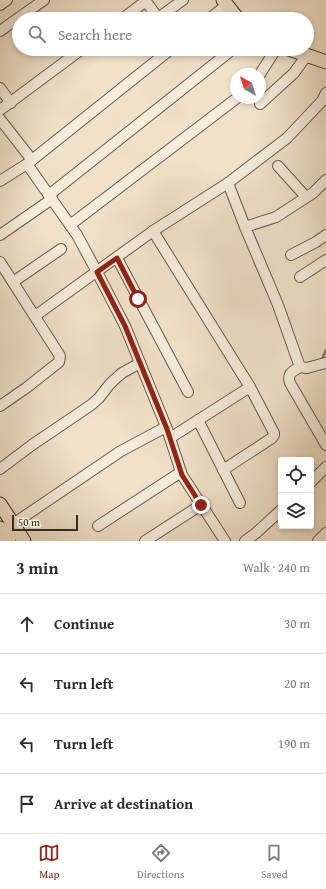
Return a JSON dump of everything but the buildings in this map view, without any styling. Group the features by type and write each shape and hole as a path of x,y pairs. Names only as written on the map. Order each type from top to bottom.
{"highway":[{"path":"6,526 8,541"}],"main road":[{"path":"225,2 233,12"},
{"path":"310,56 326,62"},
{"path":"0,504 6,526 24,541"}],"street":[{"path":"0,5 7,0"},
{"path":"27,12 44,0"},
{"path":"167,12 183,0"},
{"path":"131,12 145,1 153,12"},
{"path":"216,12 225,2"},
{"path":"0,31 12,23"},
{"path":"0,110 73,56"},
{"path":"0,181 29,162 162,56"},
{"path":"0,235 50,197 224,56"},
{"path":"264,68 272,56"},
{"path":"266,99 294,73 306,56"},
{"path":"0,88 11,103"},
{"path":"35,316 153,232 228,183 287,138 322,101 326,93"},
{"path":"70,225 230,103"},
{"path":"0,119 29,162 50,197 77,235 97,272 125,326 166,427 182,475 226,541"},
{"path":"278,166 306,197"},
{"path":"245,228 276,217 313,193 326,180"},
{"path":"228,183 245,228 278,305 300,367"},
{"path":"153,232 250,387 274,435 272,438 223,470"},
{"path":"291,255 326,235"},
{"path":"13,282 61,249"},
{"path":"117,258 188,392"},
{"path":"300,277 326,260"},
{"path":"0,262 60,356 59,362 0,406"},
{"path":"326,362 307,368 300,367 292,372 289,378 290,383 326,445"},
{"path":"0,469 99,398 108,385 122,373 140,363"},
{"path":"170,438 250,387"},
{"path":"198,420 240,503"},
{"path":"6,526 121,451 166,427"},
{"path":"314,479 326,467"},
{"path":"98,526 181,472"},
{"path":"145,541 201,505"},
{"path":"245,541 278,513"},
{"path":"318,541 326,533"}],"waterway":[{"path":"322,359 326,350"}],"route":[{"path":"138,299 117,258 97,272 125,326 167,429 182,475 201,505"}]}
